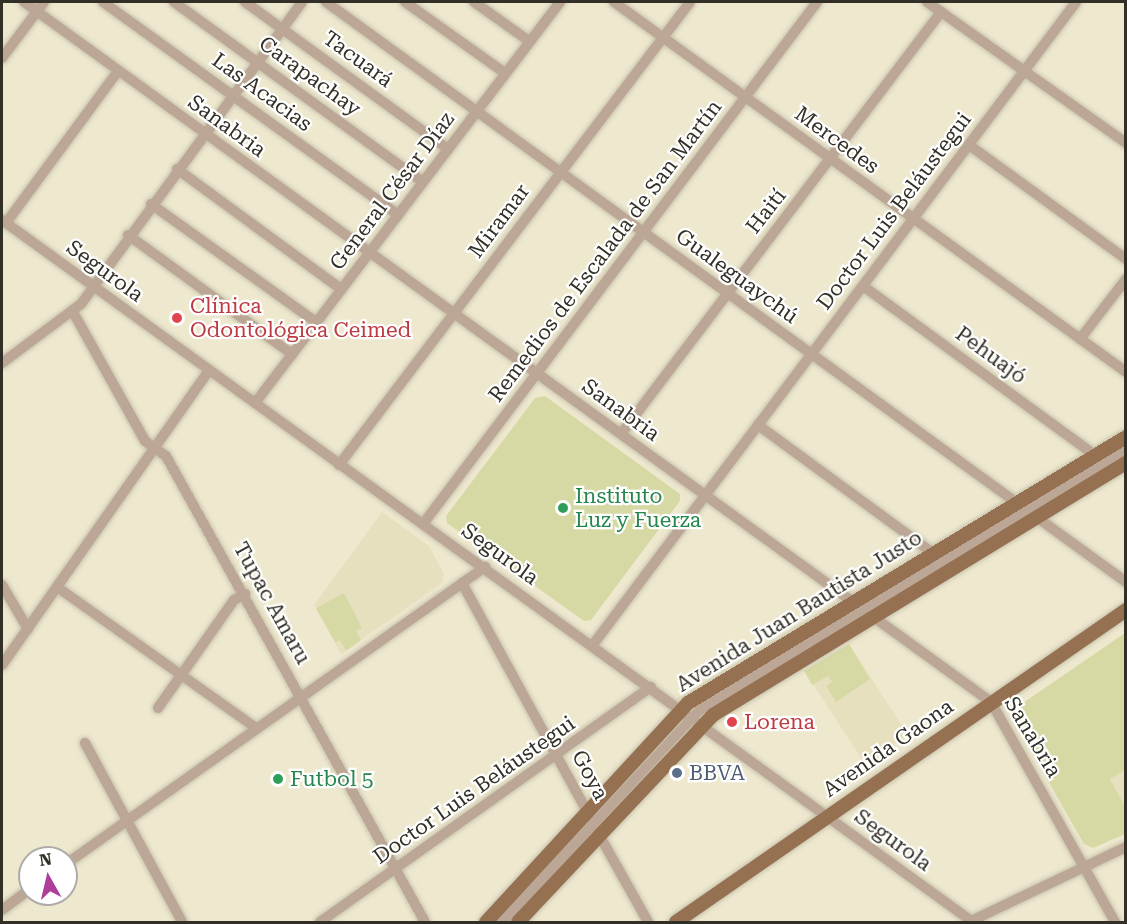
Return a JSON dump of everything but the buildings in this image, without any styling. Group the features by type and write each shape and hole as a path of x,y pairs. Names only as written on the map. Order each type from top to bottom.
{"main road":[{"name":"Avenida Juan Bautista Justo","path":"486,922 593,824 692,717 1026,510 1095,455 1125,437"},
{"name":"Avenida Juan Bautista Justo","path":"519,922 593,824 692,717 863,609 933,552 1125,463"},
{"name":"Avenida Gaona","path":"686,920 826,816 1125,610"}],"street":[{"name":"Sanabria","path":"24,2 40,6 118,70 204,133 992,702 1115,922"},
{"name":"Las Acacias","path":"103,2 398,215"},
{"name":"Carapachay","path":"174,2 423,182"},
{"name":"Tacuará","path":"245,2 448,149"},
{"path":"2,363 73,312 302,2"},
{"name":"Gualeguaychú","path":"326,2 1125,582"},
{"path":"405,2 505,73"},
{"path":"474,2 529,41"},
{"path":"545,2 557,5"},
{"name":"Mercedes","path":"614,2 1125,372"},
{"name":"Miramar","path":"339,465 690,2"},
{"name":"Remedios de Escalada de San Martín","path":"423,524 817,2"},
{"path":"927,2 1125,143"},
{"name":"Doctor Luis Beláustegui","path":"592,646 1076,2"},
{"name":"General César Díaz","path":"255,403 557,5"},
{"path":"2,58 40,6"},
{"name":"Haití","path":"621,434 941,12"},
{"path":"4,222 118,70"},
{"path":"969,145 1125,258"},
{"path":"177,169 341,289"},
{"path":"151,204 316,322"},
{"name":"Segurola","path":"4,222 339,465 651,687 971,922"},
{"path":"128,235 292,354"},
{"path":"1080,339 1125,279"},
{"name":"Pehuajó","path":"863,286 1095,455"},
{"name":"Tupac Amaru","path":"73,312 145,441 166,456 302,696 425,922"},
{"path":"2,665 209,370"},
{"path":"758,424 933,552"},
{"path":"1026,510 1125,449"},
{"path":"78,855 485,567"},
{"name":"Goya","path":"462,584 648,922"},
{"path":"2,585 28,629"},
{"path":"57,587 256,728"},
{"path":"158,708 234,600 245,594"},
{"path":"2,611 12,604"},
{"name":"Doctor Luis Beláustegui","path":"320,922 557,756 651,687"},
{"path":"84,743 182,922"},
{"path":"502,922 533,889 587,840 593,824"},
{"path":"971,922 1125,847"},
{"path":"2,909 18,898"}],"shaded area":[{"path":"382,512 429,546 444,574 442,583 341,654 314,605"},
{"path":"849,644 908,735 865,764 805,672"},
{"path":"1125,770 1125,806 1110,779"}],"green space":[{"name":"Instituto Luz y Fuerza","path":"545,396 680,494 680,501 591,620 584,621 447,523 446,516 535,398"},
{"path":"344,593 362,628 356,631 361,640 346,651 340,640 335,642 316,608"},
{"path":"1125,633 1125,770 1110,779 1125,806 1125,834 1093,848 1084,844 1013,719 1020,705"},
{"path":"849,644 870,679 836,702 826,686 832,682 828,676 812,685 804,671"}],"place":[{"name":"Clínica Odontológica Ceimed","path":"177,318"},
{"name":"Instituto Luz y Fuerza","path":"563,508"},
{"name":"Lorena","path":"732,722"},
{"name":"BBVA","path":"677,773"},
{"name":"Futbol 5","path":"278,779"}]}
